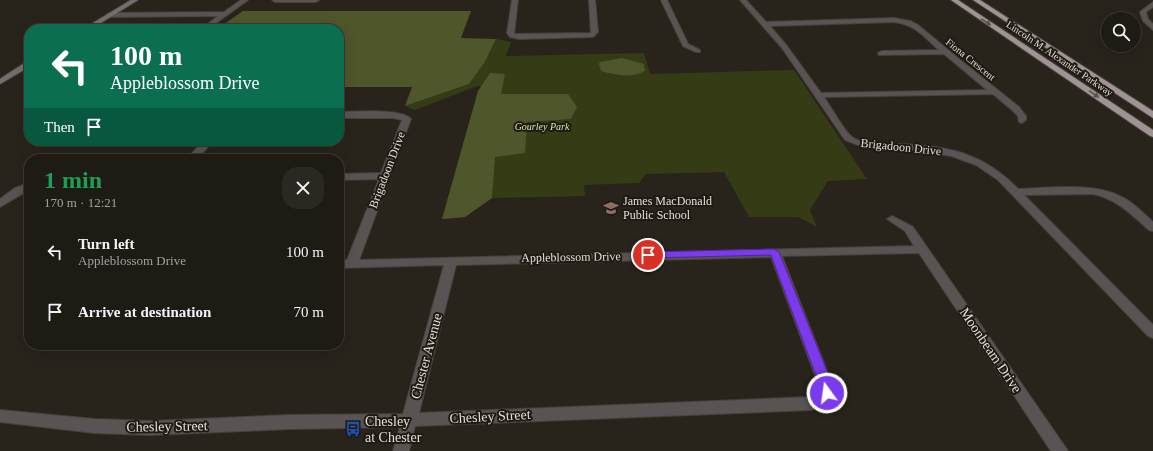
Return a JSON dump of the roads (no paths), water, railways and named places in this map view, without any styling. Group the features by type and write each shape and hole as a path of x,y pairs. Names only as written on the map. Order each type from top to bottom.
{"highway":[{"path":"948,0 964,8"},
{"name":"Lincoln M. Alexander Parkway","path":"954,0 1153,134"},
{"name":"Lincoln M. Alexander Parkway","path":"976,0 1153,115"}],"main road":[{"path":"94,24 135,0"},
{"path":"0,82 24,67"}],"street":[{"path":"211,24 245,0"},
{"path":"274,0 316,0"},
{"path":"515,0 510,33 512,36 519,37 593,35 595,32 592,0"},
{"path":"664,0 685,45 698,51"},
{"name":"Brigadoon Drive","path":"743,0 785,47 846,135 855,142 870,146 930,148 958,154 990,169 1015,192 1153,333"},
{"path":"1153,4 1143,12 1145,19 1153,28"},
{"path":"109,15 224,14"},
{"name":"Fiona Crescent","path":"764,24 904,20 916,26 995,92"},
{"path":"882,53 946,52"},
{"path":"995,92 1019,111 1022,116 1022,120"},
{"name":"Fiona Crescent","path":"817,94 995,92"},
{"name":"Brigadoon Drive","path":"344,115 399,115 407,119 385,176 345,264"},
{"path":"196,154 204,146"},
{"path":"344,177 385,176"},
{"path":"0,204 24,188"},
{"path":"1015,192 1103,192 1122,201 1153,228"},
{"name":"Moonbeam Drive","path":"892,219 909,229 1060,451"},
{"name":"Appleblossom Drive","path":"345,264 922,248"},
{"name":"Chesley Street","path":"0,416 94,426 135,428 409,420 811,404 821,401 827,393 826,386 774,252"},
{"name":"Chester Avenue","path":"401,451 451,260"}],"place":[{"name":"James MacDonald Public School","path":"611,208"},
{"name":"Chesley at Chester","path":"353,429"}],"park label":[{"name":"Gourley Park","path":"542,126"}]}
